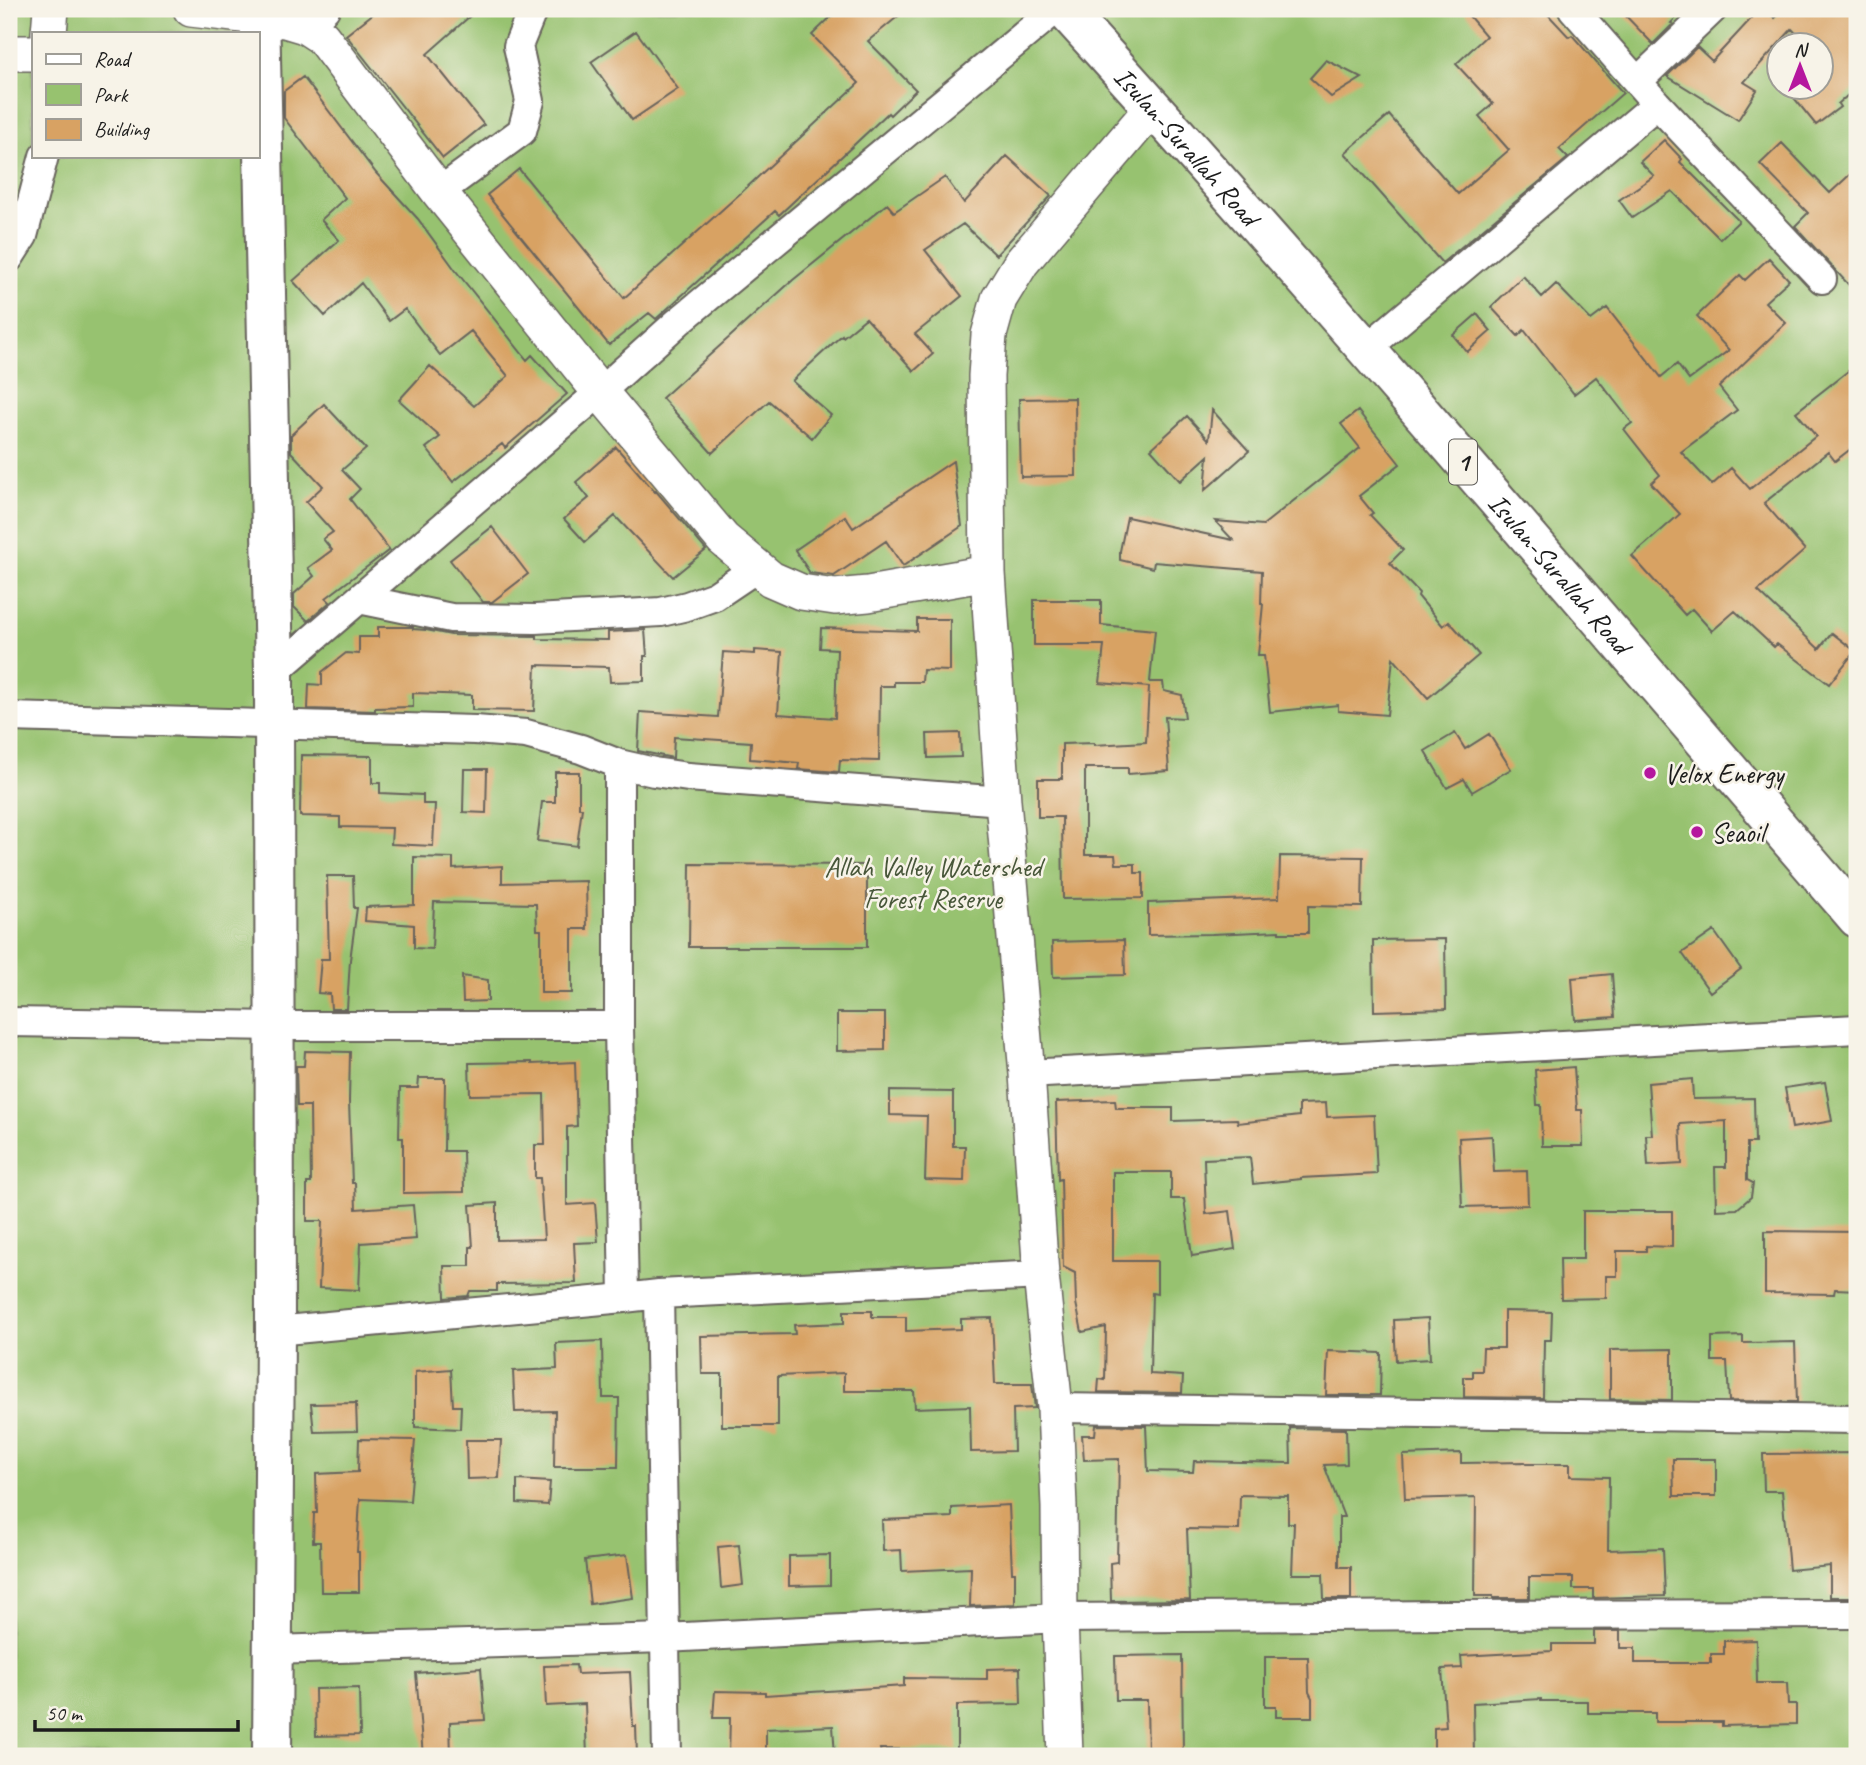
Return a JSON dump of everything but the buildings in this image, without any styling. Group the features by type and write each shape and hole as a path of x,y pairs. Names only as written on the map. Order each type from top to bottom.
{"main road":[{"name":"Isulan-Surallah Road","path":"1064,9 1366,349 1857,918"},
{"path":"260,13 274,672 275,1331 272,1756"}],"street":[{"path":"49,32 51,9"},
{"path":"191,9 260,13 285,20 315,17 321,37 439,192 600,392 723,539 771,579 802,592 835,597 868,594 988,573"},
{"path":"439,192 522,131 530,101 518,46 533,9"},
{"path":"274,672 678,322 1056,9"},
{"path":"1573,9 1657,104 1822,279"},
{"path":"1638,81 1713,9"},
{"path":"9,53 32,53"},
{"path":"1366,349 1657,104"},
{"path":"1065,1756 1055,1408 1041,1275 1027,1074 1003,801 988,573 986,376 989,335 999,299 1021,263 1153,107"},
{"path":"9,258 23,236 43,158"},
{"path":"359,599 451,618 535,619 661,612 715,596 758,568"},
{"path":"9,717 474,730 526,734 581,748 618,764 688,777 1003,801"},
{"path":"618,764 624,1298"},
{"path":"9,1021 275,1026 619,1026"},
{"path":"1027,1074 1857,1029"},
{"path":"275,1331 659,1294 1041,1275"},
{"path":"659,1294 667,1756"},
{"path":"1055,1408 1857,1419"},
{"path":"272,1650 665,1638 1060,1618 1857,1614"}],"green space":[{"name":"Allah Valley Watershed Forest Reserve","path":"9,9 1857,9 1857,1756 9,1756"}],"place":[{"name":"Velox Energy","path":"1650,773"},
{"name":"Seaoil","path":"1697,832"}]}
